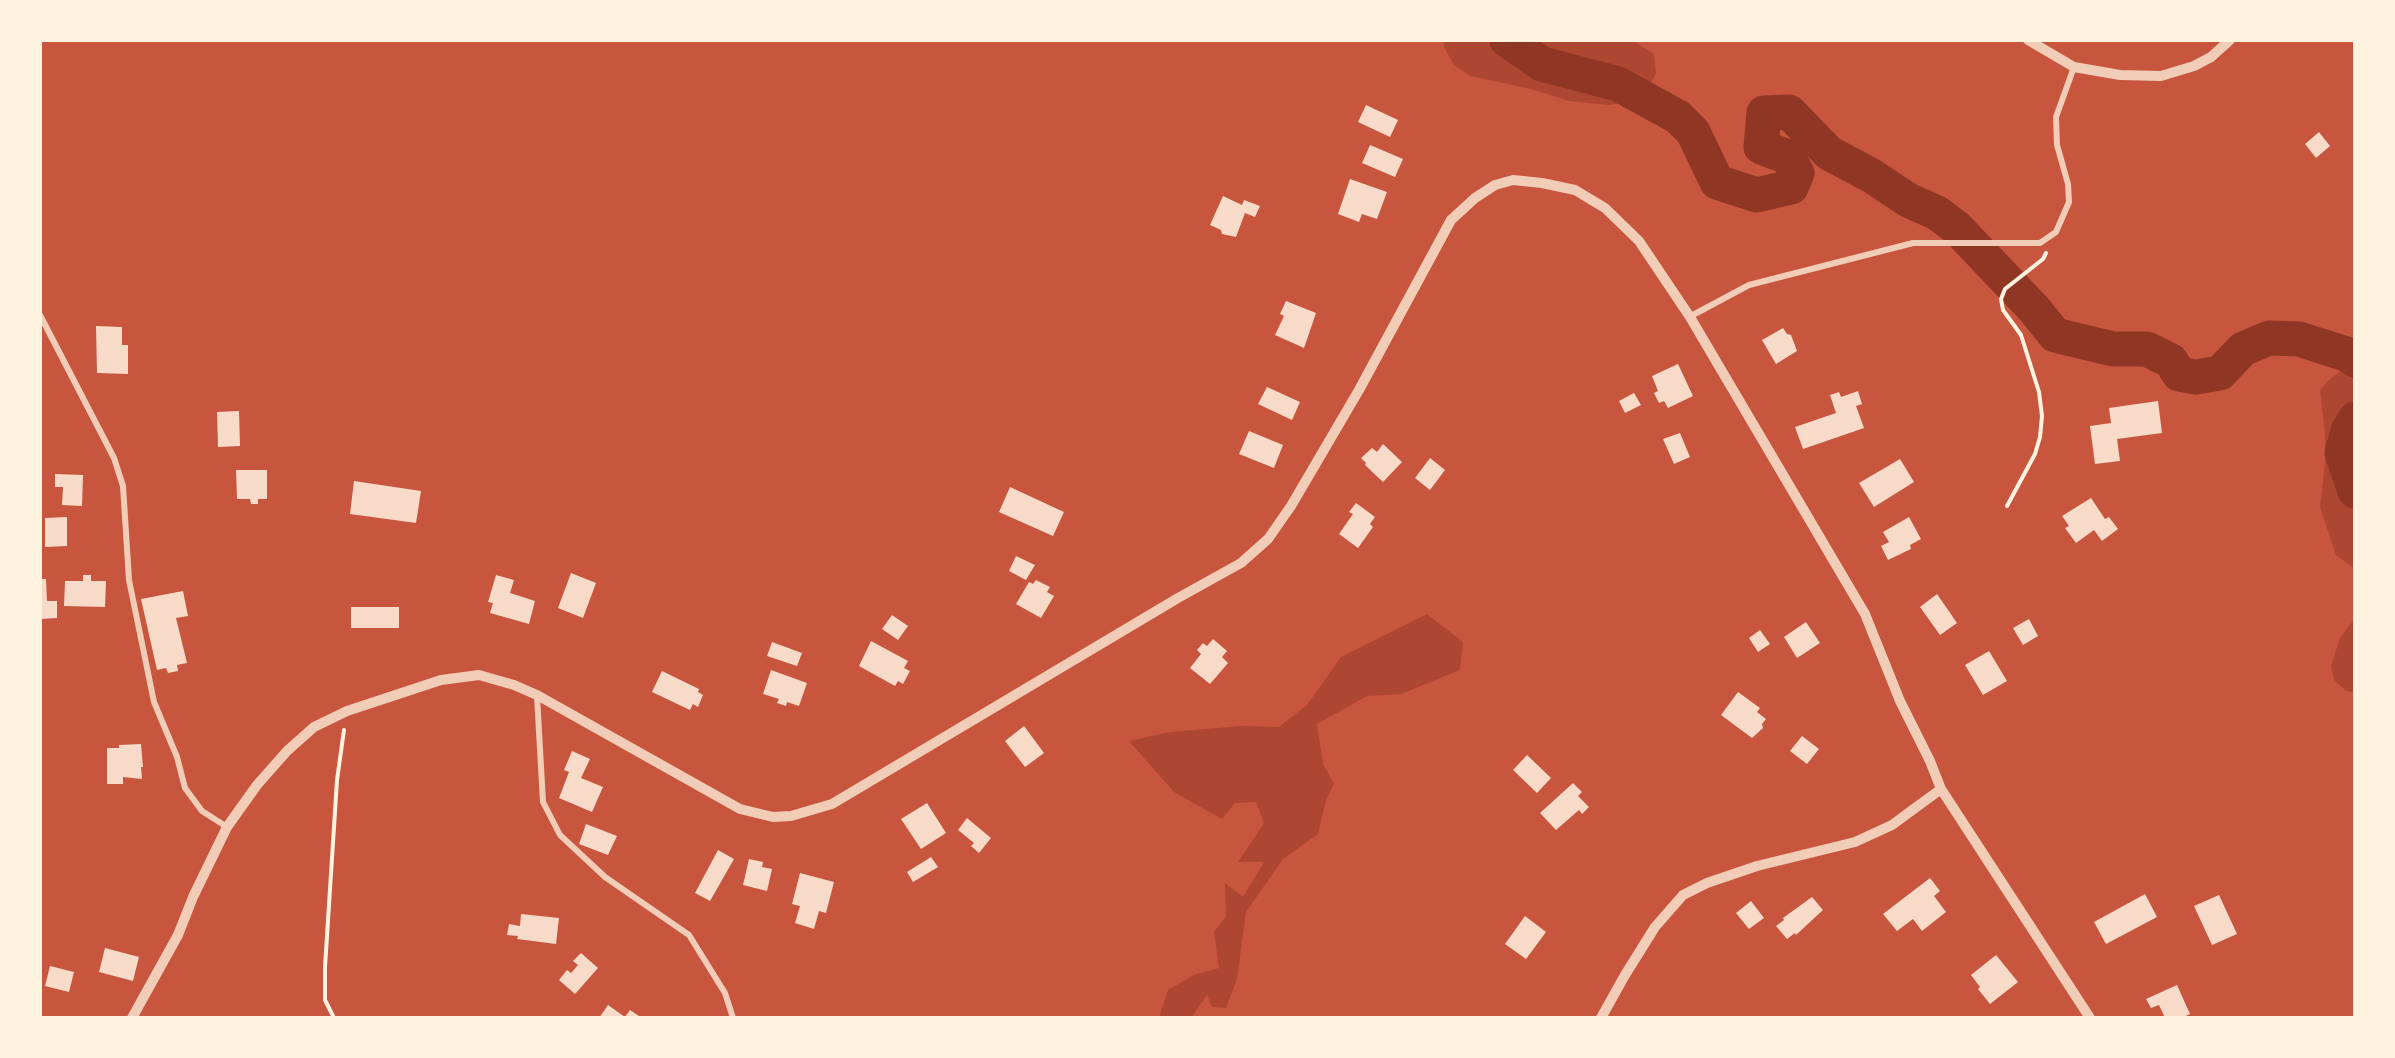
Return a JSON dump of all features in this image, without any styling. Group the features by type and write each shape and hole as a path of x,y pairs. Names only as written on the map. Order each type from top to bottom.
{"street":[{"path":"2028,40 2074,67 2120,75 2161,76 2194,66 2230,40"},
{"path":"132,1018 178,935 227,827 257,784 314,727 347,710 441,680 479,675 537,695 740,809 791,816 832,804 1241,563 1268,539 1291,506 1359,390 1450,220 1495,185 1513,180 1575,190 1604,208 1639,241 1690,317 1865,614 1941,789 2090,1018"},
{"path":"1601,1018 1656,927 1684,895 1757,866 1855,842 1892,825 1941,789"}],"lane":[{"path":"1690,317 1749,285 1913,244 2040,243 2056,232 2069,202 2068,184 2056,145 2056,117 2074,67"},
{"path":"40,315 114,458 122,486 129,580 154,702 185,788 202,811 227,827"},
{"path":"537,695 543,802 560,835 605,877 689,935 725,993 734,1018"}],"path":[{"path":"2007,506 2035,454 2042,416 2039,392 2021,335 2003,310 2001,299 2005,288 2043,260 2056,232"},
{"path":"334,1018 325,1000 325,968 337,780 347,710"}],"shaded area":[{"path":"1444,40 1632,40 1654,54 1656,74 1645,92 1627,103 1569,101 1470,76 1454,65"},
{"path":"2355,360 2355,569 2336,555 2320,507 2325,434 2320,390"},
{"path":"1427,614 1463,642 1460,670 1401,694 1367,696 1317,724 1323,764 1334,784 1318,834 1283,859 1246,912 1237,979 1226,1008 1212,1007 1207,995 1191,1018 1159,1018 1168,990 1194,975 1219,968 1214,932 1226,916 1225,883 1243,897 1264,862 1238,862 1264,823 1256,802 1235,803 1222,819 1174,792 1129,741 1170,732 1279,727 1307,705 1341,657"},
{"path":"2355,618 2355,693 2334,680 2331,666 2340,638"}],"building":[{"path":"1366,105 1398,120 1390,137 1358,122"},
{"path":"2319,132 2330,146 2316,158 2305,144"},
{"path":"1370,145 1403,159 1395,177 1362,163"},
{"path":"1350,179 1387,192 1377,219 1362,214 1359,222 1338,214"},
{"path":"1223,196 1242,205 1244,200 1260,206 1255,217 1245,213 1236,237 1222,234 1210,225"},
{"path":"1286,301 1316,313 1304,348 1275,335"},
{"path":"96,326 122,327 122,345 128,345 128,374 97,373"},
{"path":"1783,328 1791,335 1797,351 1776,364 1762,340"},
{"path":"1678,364 1693,396 1668,408 1664,401 1659,403 1654,393 1658,391 1652,376"},
{"path":"1267,387 1300,402 1292,420 1258,404"},
{"path":"1858,391 1862,404 1856,406 1864,428 1803,449 1795,427 1836,413 1830,395 1839,392 1841,397"},
{"path":"1634,393 1641,405 1625,413 1619,401"},
{"path":"2158,401 2162,433 2117,439 2120,461 2095,464 2090,426 2111,423 2109,408"},
{"path":"239,411 240,446 218,447 217,412"},
{"path":"1249,431 1283,445 1274,468 1239,454"},
{"path":"1680,433 1690,457 1674,464 1663,439"},
{"path":"1383,444 1402,462 1383,482 1361,458 1372,448 1377,452"},
{"path":"1430,458 1445,470 1430,490 1415,478"},
{"path":"1900,459 1914,482 1874,507 1859,483"},
{"path":"236,470 267,470 267,499 251,504 250,499 237,499"},
{"path":"55,474 83,475 82,506 62,505 63,487 55,487"},
{"path":"354,481 421,491 416,523 350,514"},
{"path":"1010,487 1064,512 1053,536 999,512"},
{"path":"2091,498 2105,519 2109,517 2118,529 2102,541 2094,530 2076,543 2062,516"},
{"path":"1356,503 1375,517 1370,524 1373,527 1358,548 1339,534"},
{"path":"67,517 67,546 45,547 45,518"},
{"path":"1909,517 1921,539 1910,545 1911,549 1888,560 1881,546 1889,542 1883,532"},
{"path":"1016,556 1035,565 1026,580 1009,571"},
{"path":"571,573 596,583 583,618 558,608"},
{"path":"83,575 91,575 91,581 106,581 105,607 64,606 65,581 83,581"},
{"path":"496,575 514,580 510,593 535,601 529,624 490,613 493,603 488,602"},
{"path":"40,579 46,579 47,601 57,601 57,618 40,619"},
{"path":"1036,580 1050,587 1047,592 1054,596 1041,618 1016,604 1029,582 1033,584"},
{"path":"183,591 188,616 176,618 187,663 168,673 166,668 157,670 141,599"},
{"path":"1937,594 1957,623 1940,635 1920,607"},
{"path":"351,607 399,607 399,628 351,628"},
{"path":"892,615 908,626 898,640 882,629"},
{"path":"2029,619 2038,636 2023,645 2013,628"},
{"path":"1806,622 1820,643 1797,658 1784,637"},
{"path":"1760,630 1770,644 1758,652 1749,638"},
{"path":"1213,639 1227,651 1222,657 1228,663 1210,684 1190,668 1201,654 1197,650"},
{"path":"871,641 908,661 904,668 910,671 903,684 898,681 895,686 859,666"},
{"path":"772,642 802,653 797,666 767,656"},
{"path":"1989,651 2007,681 1983,695 1965,665"},
{"path":"771,670 807,683 799,706 777,703 779,699 763,694"},
{"path":"662,671 699,689 703,695 698,707 693,704 690,710 652,692"},
{"path":"1738,692 1760,708 1757,712 1766,719 1752,738 1721,715"},
{"path":"1024,726 1044,753 1025,767 1005,741"},
{"path":"1802,736 1819,749 1807,764 1790,751"},
{"path":"141,744 142,779 123,777 123,784 107,784 107,748"},
{"path":"572,751 590,759 581,778 603,787 592,812 559,798"},
{"path":"1527,755 1551,778 1537,793 1513,770"},
{"path":"1573,783 1582,792 1578,796 1589,807 1582,814 1579,810 1556,830 1540,813"},
{"path":"927,803 946,833 921,849 901,819"},
{"path":"967,818 991,838 979,853 971,846 974,843 958,830"},
{"path":"586,824 617,836 608,855 579,844"},
{"path":"718,850 734,859 710,901 695,893"},
{"path":"931,857 938,867 913,882 907,872"},
{"path":"749,859 772,869 767,891 743,885"},
{"path":"800,873 834,882 826,913 819,911 814,929 795,923 800,906 792,904"},
{"path":"1930,878 1940,891 1934,896 1946,912 1922,931 1913,919 1897,931 1883,914"},
{"path":"2145,894 2157,917 2106,944 2094,922"},
{"path":"2219,895 2237,934 2212,945 2194,906"},
{"path":"1812,897 1823,910 1787,939 1776,926"},
{"path":"1751,901 1764,918 1749,929 1736,913"},
{"path":"521,914 559,918 556,944 507,935 509,924 520,926"},
{"path":"1525,916 1546,932 1526,959 1505,944"},
{"path":"105,948 139,957 133,981 99,972"},
{"path":"581,953 598,968 575,994 559,980 578,965 573,961"},
{"path":"1996,955 2018,982 1990,1004 1971,975"},
{"path":"50,966 74,972 69,992 45,986"},
{"path":"2177,985 2190,1014 2165,1018 2159,1005 2151,1008 2146,999"},
{"path":"608,1005 625,1017 630,1010 642,1018 599,1018"}],"waterway":[{"path":"1507,40 1542,64 1618,84 1678,117 1693,132 1717,182 1757,195 1791,187 1797,173 1788,157 1761,147 1764,113 1789,112 1829,153 1957,228 2055,335 2113,349 2147,349 2171,361 2179,374 2196,377 2220,373 2243,349 2269,338 2299,339 2355,360"},
{"path":"2355,419 2342,453 2355,491"}]}
